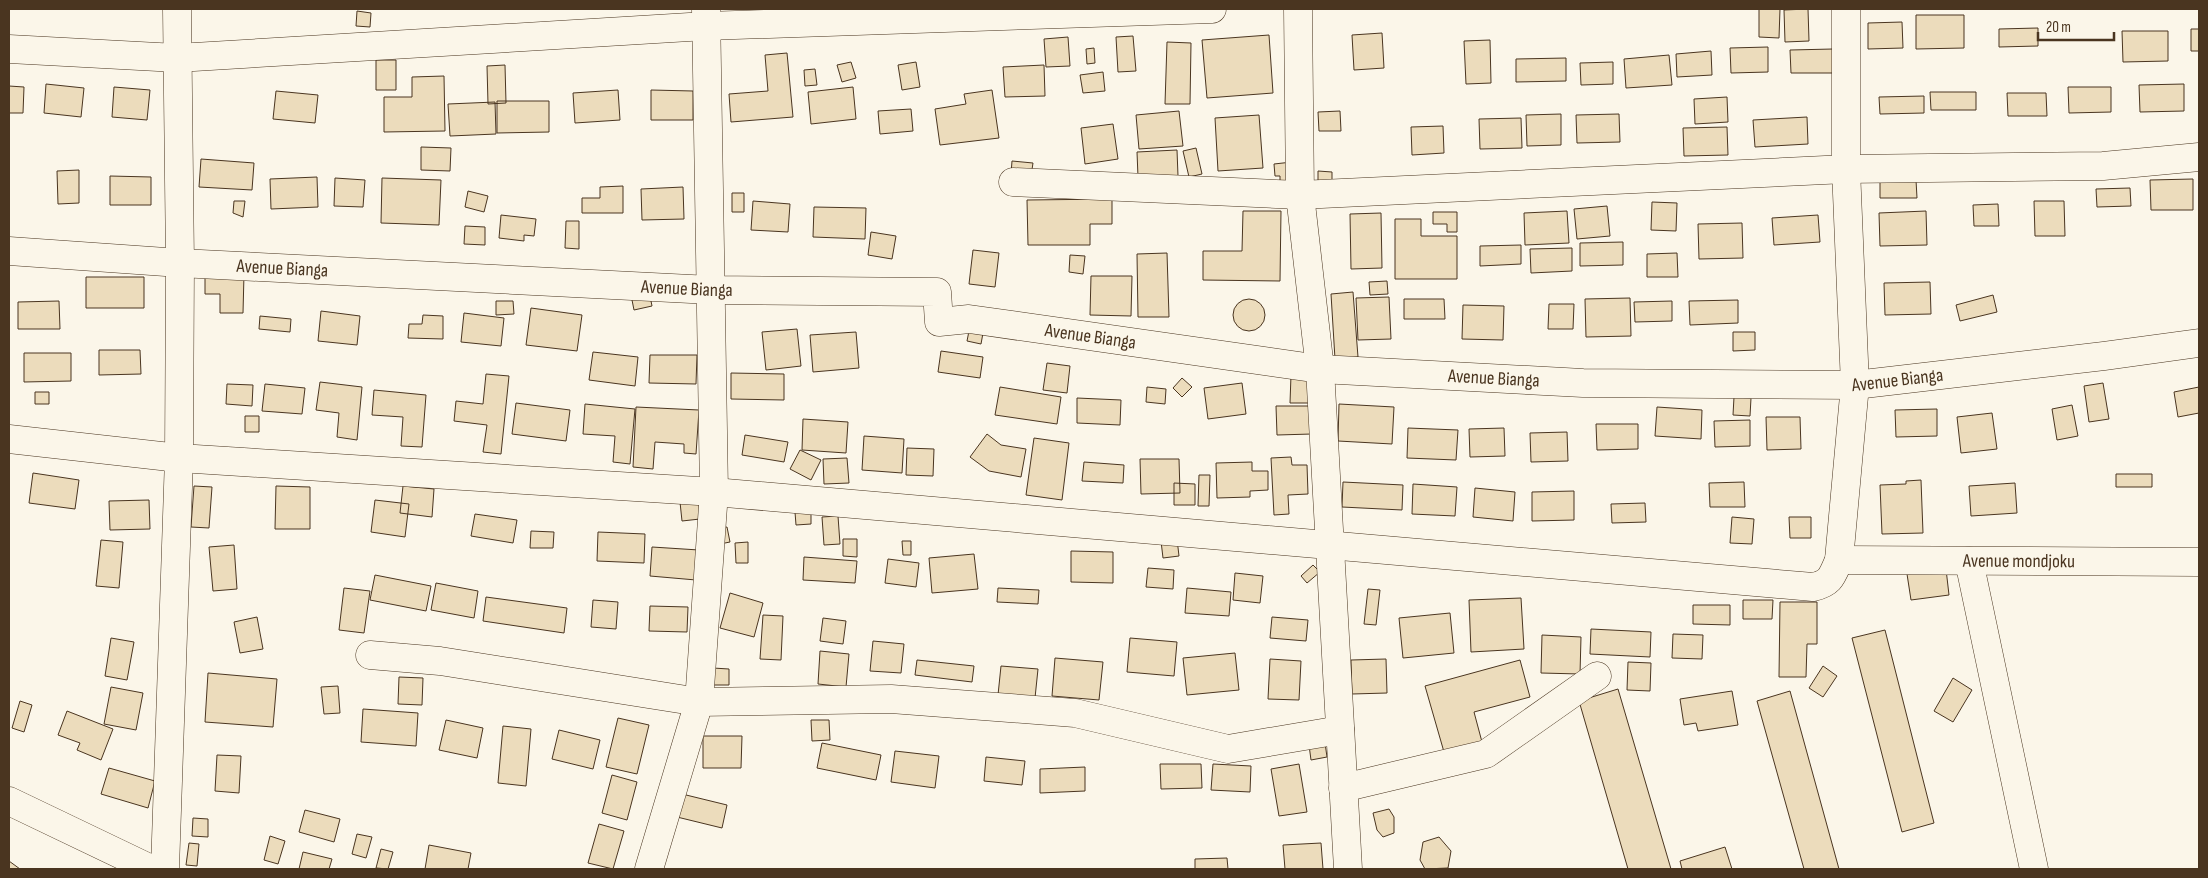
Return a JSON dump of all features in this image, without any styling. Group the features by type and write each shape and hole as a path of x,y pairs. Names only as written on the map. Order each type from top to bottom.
{"street":[{"path":"165,869 179,458 180,263 177,9"},
{"path":"9,50 177,58 706,18 1212,9"},
{"path":"1298,9 1300,195 1320,370 1328,544 1348,869"},
{"path":"9,439 179,458 714,492 1813,587 1826,584 1839,560 1855,385 1846,169 1846,9"},
{"path":"648,869 699,702 714,492 706,18"},
{"path":"1013,182 1300,195 1846,169 2103,166 2199,157"},
{"name":"Avenue Bianga","path":"9,251 180,263 710,290 938,292 939,322 969,319 1320,370 1583,383 1855,385 2199,343"},
{"name":"Avenue mondjoku","path":"1839,560 2199,562"},
{"path":"1969,561 2034,869"},
{"path":"370,655 440,661 699,702 891,700 1075,713 1228,749 1340,730"},
{"path":"1343,788 1486,754 1597,676"},
{"path":"9,801 151,869"}],"building":[{"path":"1759,9 1780,9 1779,38 1759,37"},
{"path":"1808,9 1809,41 1785,42 1784,10"},
{"path":"357,11 371,13 370,27 356,26"},
{"path":"1916,15 1964,15 1964,48 1916,49"},
{"path":"1902,22 1903,48 1868,49 1868,23"},
{"path":"2038,28 2038,46 1999,47 1999,29"},
{"path":"2191,29 2199,29 2199,51 2191,51"},
{"path":"2122,31 2168,31 2168,61 2123,62"},
{"path":"1382,33 1384,68 1354,70 1352,35"},
{"path":"1269,35 1273,93 1207,98 1202,40"},
{"path":"1133,36 1136,71 1118,72 1116,37"},
{"path":"1068,37 1070,66 1046,67 1044,39"},
{"path":"1490,40 1491,83 1466,84 1464,41"},
{"path":"1167,42 1191,43 1190,104 1165,104"},
{"path":"1768,47 1768,72 1731,73 1730,48"},
{"path":"1094,48 1095,63 1087,64 1086,49"},
{"path":"1833,49 1834,73 1791,73 1790,50"},
{"path":"1711,51 1712,75 1677,77 1676,54"},
{"path":"787,53 793,117 731,122 729,94 768,91 765,55"},
{"path":"1669,55 1672,85 1626,88 1624,59"},
{"path":"1566,58 1566,81 1516,82 1516,59"},
{"path":"376,60 396,60 396,90 376,90"},
{"path":"851,62 856,78 842,82 837,65"},
{"path":"916,62 920,87 902,90 898,65"},
{"path":"1613,62 1613,84 1581,85 1580,63"},
{"path":"505,65 506,103 488,104 487,66"},
{"path":"1044,65 1045,96 1005,97 1003,67"},
{"path":"815,69 817,85 805,86 804,70"},
{"path":"1103,72 1105,91 1083,93 1080,75"},
{"path":"444,76 445,131 384,132 384,97 412,97 412,77"},
{"path":"46,84 84,88 81,117 44,113"},
{"path":"2184,84 2184,111 2140,112 2139,85"},
{"path":"9,86 24,87 23,113 9,113"},
{"path":"114,87 150,90 147,120 112,117"},
{"path":"853,87 856,119 811,124 808,92"},
{"path":"2068,87 2111,87 2111,112 2069,113"},
{"path":"618,90 620,120 575,123 573,93"},
{"path":"651,90 693,91 693,120 651,120"},
{"path":"992,90 999,138 940,145 935,109 966,104 964,94"},
{"path":"276,91 318,95 315,123 273,119"},
{"path":"1930,92 1976,92 1976,110 1931,110"},
{"path":"2007,93 2046,93 2047,116 2008,116"},
{"path":"1924,96 1924,113 1880,114 1879,97"},
{"path":"1727,97 1728,122 1695,124 1694,99"},
{"path":"497,101 549,101 549,132 497,133"},
{"path":"495,102 496,134 450,136 448,104"},
{"path":"911,109 913,131 880,134 878,111"},
{"path":"1179,111 1183,146 1139,149 1136,115"},
{"path":"1340,111 1341,131 1319,131 1318,112"},
{"path":"1561,114 1561,145 1527,146 1526,115"},
{"path":"1619,114 1620,142 1577,143 1576,115"},
{"path":"1259,115 1263,168 1218,171 1215,118"},
{"path":"1807,117 1808,144 1755,147 1753,120"},
{"path":"1521,118 1522,148 1480,149 1479,119"},
{"path":"1113,124 1118,159 1085,164 1081,128"},
{"path":"1443,126 1444,153 1412,155 1411,127"},
{"path":"1727,127 1728,155 1684,156 1683,128"},
{"path":"421,147 451,148 450,171 421,170"},
{"path":"1196,148 1202,174 1189,177 1183,151"},
{"path":"1177,150 1178,176 1138,177 1137,152"},
{"path":"201,159 254,163 252,190 199,187"},
{"path":"1012,161 1033,163 1031,176 1011,174"},
{"path":"1292,162 1294,183 1280,185 1280,176 1275,176 1274,164"},
{"path":"79,170 79,203 58,204 57,171"},
{"path":"1318,171 1332,172 1332,185 1318,185"},
{"path":"110,176 151,177 151,205 110,205"},
{"path":"317,177 318,207 271,209 270,179"},
{"path":"335,178 365,180 363,207 334,206"},
{"path":"382,178 441,180 439,225 381,223"},
{"path":"2193,179 2193,210 2151,210 2150,180"},
{"path":"1916,180 1917,198 1880,198 1880,181"},
{"path":"623,186 623,213 582,213 582,198 600,198 600,187"},
{"path":"683,187 684,219 642,220 641,189"},
{"path":"2130,188 2131,206 2097,207 2096,189"},
{"path":"468,191 488,196 484,212 465,207"},
{"path":"732,193 744,193 744,212 732,212"},
{"path":"1112,199 1112,224 1090,224 1090,245 1028,245 1027,200"},
{"path":"234,201 245,201 243,217 233,213"},
{"path":"753,201 790,204 788,232 751,230"},
{"path":"2034,201 2064,201 2065,236 2035,236"},
{"path":"1652,202 1677,203 1676,231 1651,230"},
{"path":"1998,204 1999,226 1974,226 1973,205"},
{"path":"1607,206 1610,236 1577,239 1574,209"},
{"path":"814,207 866,208 865,239 813,237"},
{"path":"1243,211 1281,211 1280,281 1203,280 1203,251 1242,251"},
{"path":"1567,211 1569,243 1525,245 1524,213"},
{"path":"1926,211 1927,245 1880,246 1879,213"},
{"path":"1433,212 1457,212 1457,232 1447,232 1447,224 1433,224"},
{"path":"1381,213 1382,268 1351,269 1350,214"},
{"path":"501,215 536,219 534,236 524,235 524,241 499,238"},
{"path":"1818,215 1820,242 1774,245 1772,218"},
{"path":"1395,219 1421,219 1421,236 1457,236 1457,279 1395,279"},
{"path":"566,221 579,221 579,249 565,248"},
{"path":"1742,223 1743,258 1699,259 1698,224"},
{"path":"465,226 485,227 485,245 464,244"},
{"path":"871,232 896,236 892,259 868,255"},
{"path":"1623,242 1623,265 1580,266 1580,243"},
{"path":"1521,245 1521,264 1480,266 1480,246"},
{"path":"1572,248 1572,271 1531,273 1530,249"},
{"path":"973,250 999,253 995,287 969,284"},
{"path":"1167,253 1169,317 1138,317 1137,254"},
{"path":"1677,253 1678,277 1647,277 1647,254"},
{"path":"1070,255 1085,256 1083,274 1069,272"},
{"path":"205,273 244,274 243,313 220,313 220,294 205,294"},
{"path":"1091,276 1132,276 1131,316 1090,315"},
{"path":"86,277 144,277 144,308 86,308"},
{"path":"1387,281 1388,294 1370,295 1369,282"},
{"path":"1930,282 1931,314 1885,315 1884,283"},
{"path":"649,291 652,306 634,310 631,295"},
{"path":"1353,292 1358,357 1335,359 1331,294"},
{"path":"1993,295 1997,312 1960,321 1956,305"},
{"path":"1389,297 1391,339 1358,340 1356,298"},
{"path":"1630,298 1631,336 1586,337 1585,299"},
{"path":"1249,299 1260,304 1265,315 1260,326 1249,331 1238,326 1233,315 1238,304"},
{"path":"1404,299 1444,299 1445,319 1404,319"},
{"path":"1738,300 1738,323 1690,325 1689,301"},
{"path":"59,301 60,329 18,329 18,302"},
{"path":"496,301 513,301 514,314 496,315"},
{"path":"1672,301 1672,321 1635,322 1634,302"},
{"path":"1549,304 1574,304 1573,329 1548,329"},
{"path":"1463,305 1504,306 1503,340 1462,339"},
{"path":"531,308 582,315 577,351 526,345"},
{"path":"321,311 360,316 357,345 318,341"},
{"path":"464,313 504,318 501,346 461,342"},
{"path":"423,315 443,316 443,339 408,338 409,324 422,324"},
{"path":"260,316 291,319 290,332 259,329"},
{"path":"797,329 801,366 766,370 762,332"},
{"path":"969,331 983,333 981,344 967,341"},
{"path":"856,332 859,368 813,372 810,335"},
{"path":"1733,332 1755,332 1755,350 1733,351"},
{"path":"99,350 140,350 141,374 99,375"},
{"path":"941,351 983,357 980,378 938,372"},
{"path":"593,352 638,357 635,386 589,380"},
{"path":"24,353 71,353 71,381 24,382"},
{"path":"650,355 697,355 696,384 649,383"},
{"path":"1047,363 1070,366 1067,393 1043,390"},
{"path":"731,373 784,374 784,400 731,399"},
{"path":"486,374 509,376 501,454 483,452 487,425 454,421 456,401 483,404"},
{"path":"1291,375 1311,376 1310,403 1290,403"},
{"path":"1182,378 1192,387 1182,397 1173,388"},
{"path":"320,382 362,387 357,440 337,437 339,413 316,410"},
{"path":"1242,383 1246,414 1208,419 1204,388"},
{"path":"2103,383 2109,419 2089,422 2084,386"},
{"path":"227,384 253,385 252,406 226,404"},
{"path":"265,384 305,388 302,414 262,411"},
{"path":"1000,387 1061,397 1057,424 995,415"},
{"path":"1147,387 1166,389 1165,404 1146,402"},
{"path":"2199,387 2199,413 2178,417 2174,392"},
{"path":"374,390 426,395 422,447 401,446 403,417 372,415"},
{"path":"35,392 49,392 49,404 35,404"},
{"path":"1734,397 1751,398 1750,416 1733,415"},
{"path":"1077,398 1121,400 1120,425 1077,423"},
{"path":"516,403 570,410 566,441 512,434"},
{"path":"585,404 635,409 630,464 613,462 615,436 583,434"},
{"path":"1339,404 1394,407 1392,444 1338,441"},
{"path":"2072,405 2078,436 2057,440 2052,409"},
{"path":"1276,406 1311,406 1312,434 1277,435"},
{"path":"636,407 699,410 696,454 684,453 684,444 655,442 653,469 633,467"},
{"path":"1657,407 1702,410 1701,439 1655,436"},
{"path":"1937,409 1937,436 1896,437 1895,410"},
{"path":"1992,413 1997,449 1961,453 1957,417"},
{"path":"245,416 259,416 259,432 245,432"},
{"path":"1766,417 1800,417 1801,449 1767,450"},
{"path":"803,419 848,422 846,453 802,450"},
{"path":"1750,420 1750,446 1715,447 1714,421"},
{"path":"1596,424 1638,424 1638,449 1597,450"},
{"path":"1408,428 1458,430 1456,460 1407,458"},
{"path":"1504,428 1505,456 1470,457 1469,429"},
{"path":"1567,432 1568,461 1531,462 1530,433"},
{"path":"987,434 1001,445 1026,449 1021,477 989,471 970,457"},
{"path":"745,435 788,442 784,462 742,455"},
{"path":"864,436 904,439 902,473 862,470"},
{"path":"1034,438 1069,443 1062,500 1026,495"},
{"path":"907,448 934,449 933,476 906,475"},
{"path":"800,450 821,460 811,480 790,469"},
{"path":"1291,457 1292,465 1307,465 1308,494 1288,495 1289,514 1274,515 1271,458"},
{"path":"847,458 849,483 824,484 823,459"},
{"path":"1140,459 1179,459 1180,493 1141,494"},
{"path":"1084,462 1124,465 1123,483 1082,481"},
{"path":"1252,462 1252,471 1268,471 1268,490 1250,491 1250,497 1217,498 1216,463"},
{"path":"33,473 79,480 75,509 29,503"},
{"path":"2116,474 2152,474 2152,487 2116,487"},
{"path":"1199,475 1210,475 1209,506 1198,506"},
{"path":"1921,480 1923,533 1882,534 1880,485 1906,484 1906,481"},
{"path":"1343,482 1403,485 1402,510 1342,507"},
{"path":"1744,482 1745,507 1710,507 1709,483"},
{"path":"1174,483 1195,484 1195,505 1174,505"},
{"path":"2015,483 2017,513 1971,516 1969,486"},
{"path":"1413,484 1457,487 1455,516 1412,514"},
{"path":"194,486 212,487 209,528 191,527"},
{"path":"276,486 310,487 310,529 275,529"},
{"path":"403,486 434,489 432,517 400,513"},
{"path":"1475,488 1515,492 1513,521 1473,517"},
{"path":"1574,491 1574,520 1532,521 1532,492"},
{"path":"149,500 150,529 110,530 109,501"},
{"path":"375,500 409,504 405,537 371,532"},
{"path":"699,501 700,519 682,521 680,502"},
{"path":"1645,503 1646,522 1612,523 1611,504"},
{"path":"795,512 811,512 811,524 796,525"},
{"path":"475,514 517,520 513,543 471,536"},
{"path":"838,516 840,544 824,545 822,517"},
{"path":"1732,517 1754,519 1752,544 1730,543"},
{"path":"1789,517 1811,517 1811,538 1790,538"},
{"path":"727,527 730,542 720,544 718,528"},
{"path":"531,531 554,532 553,548 530,548"},
{"path":"598,532 645,534 644,563 597,561"},
{"path":"843,539 857,539 857,557 843,556"},
{"path":"1177,539 1179,556 1163,558 1161,541"},
{"path":"101,540 123,542 119,588 96,586"},
{"path":"902,541 911,541 911,555 903,555"},
{"path":"748,542 748,563 736,563 735,543"},
{"path":"234,545 237,589 213,591 209,547"},
{"path":"652,547 699,550 696,580 650,576"},
{"path":"1071,551 1113,552 1113,583 1071,582"},
{"path":"974,554 978,589 932,593 929,558"},
{"path":"804,557 857,561 855,583 803,580"},
{"path":"888,559 919,563 916,587 885,583"},
{"path":"1313,565 1320,572 1307,583 1301,576"},
{"path":"1148,568 1174,570 1173,589 1146,587"},
{"path":"1946,569 1949,595 1911,600 1907,574"},
{"path":"1235,573 1263,576 1260,603 1233,600"},
{"path":"375,575 431,586 426,611 370,600"},
{"path":"436,583 478,591 474,618 431,610"},
{"path":"344,588 370,591 364,633 339,630"},
{"path":"998,588 1039,590 1038,604 997,602"},
{"path":"1187,588 1231,592 1229,616 1185,613"},
{"path":"1368,589 1380,590 1376,625 1364,624"},
{"path":"730,593 763,603 754,637 720,628"},
{"path":"486,597 567,608 564,633 483,621"},
{"path":"1521,598 1524,649 1471,652 1469,600"},
{"path":"593,600 618,602 616,629 591,627"},
{"path":"1743,600 1773,600 1772,619 1743,619"},
{"path":"1780,602 1817,602 1817,644 1807,644 1806,677 1779,677"},
{"path":"1693,605 1730,605 1730,625 1693,624"},
{"path":"650,606 688,607 687,632 649,631"},
{"path":"1450,613 1454,653 1403,658 1399,618"},
{"path":"763,615 783,616 781,660 760,659"},
{"path":"257,617 263,649 240,653 234,622"},
{"path":"1272,617 1308,620 1306,641 1270,638"},
{"path":"823,618 846,621 843,644 820,641"},
{"path":"1591,629 1651,632 1650,657 1590,654"},
{"path":"1885,630 1934,823 1902,832 1852,638"},
{"path":"1673,634 1703,635 1702,659 1672,658"},
{"path":"1542,635 1581,637 1580,674 1541,673"},
{"path":"111,638 134,642 127,680 105,676"},
{"path":"1130,638 1177,642 1174,676 1127,672"},
{"path":"873,641 904,644 901,673 870,671"},
{"path":"820,651 849,654 846,687 818,684"},
{"path":"1235,653 1239,690 1187,695 1183,658"},
{"path":"1055,658 1103,662 1099,700 1052,696"},
{"path":"1270,659 1301,661 1299,700 1268,699"},
{"path":"1386,659 1387,693 1352,694 1351,660"},
{"path":"917,660 974,666 972,682 915,675"},
{"path":"1520,660 1530,697 1474,712 1482,742 1444,752 1425,686"},
{"path":"1628,662 1651,663 1650,691 1627,690"},
{"path":"1001,666 1038,669 1035,698 998,695"},
{"path":"1823,666 1837,676 1823,697 1809,688"},
{"path":"713,668 729,669 729,685 713,685"},
{"path":"208,673 277,679 273,727 205,722"},
{"path":"399,677 423,678 422,705 398,704"},
{"path":"1953,678 1972,690 1953,722 1934,711"},
{"path":"338,686 340,713 324,714 321,687"},
{"path":"111,687 143,693 136,730 104,724"},
{"path":"1618,689 1671,869 1628,869 1579,701"},
{"path":"1732,691 1738,725 1698,731 1696,723 1684,725 1680,699"},
{"path":"1790,691 1839,869 1804,869 1757,701"},
{"path":"20,701 32,705 24,732 12,728"},
{"path":"363,709 418,713 416,746 361,742"},
{"path":"67,711 113,729 101,760 77,750 80,743 58,735"},
{"path":"618,718 649,725 637,774 606,767"},
{"path":"446,720 483,728 477,758 439,750"},
{"path":"811,720 829,720 830,740 812,741"},
{"path":"503,726 531,729 526,786 498,783"},
{"path":"559,730 600,740 593,769 552,759"},
{"path":"703,736 742,736 741,768 703,768"},
{"path":"822,743 881,755 876,780 817,768"},
{"path":"1325,743 1327,757 1311,760 1309,745"},
{"path":"895,751 939,756 935,788 891,782"},
{"path":"217,755 241,756 239,793 215,791"},
{"path":"986,757 1025,761 1022,785 984,781"},
{"path":"1160,764 1201,764 1202,788 1161,789"},
{"path":"1213,764 1251,766 1250,792 1211,790"},
{"path":"1299,764 1307,812 1279,816 1271,769"},
{"path":"1085,767 1085,791 1040,793 1040,769"},
{"path":"109,768 155,781 148,808 101,794"},
{"path":"612,775 637,782 627,820 602,813"},
{"path":"682,794 727,805 722,828 677,817"},
{"path":"1389,809 1394,817 1394,833 1383,837 1377,830 1373,813"},
{"path":"305,810 340,819 334,842 299,832"},
{"path":"193,818 208,819 208,837 192,836"},
{"path":"599,824 624,831 613,869 588,863"},
{"path":"357,834 372,837 366,858 352,854"},
{"path":"270,836 285,841 278,864 264,860"},
{"path":"1439,837 1451,851 1448,868 1425,869 1420,860 1423,842"},
{"path":"189,843 199,844 197,866 186,865"},
{"path":"1321,843 1323,869 1285,869 1283,845"},
{"path":"429,845 471,853 468,869 425,869"},
{"path":"1725,847 1732,869 1682,869 1680,861"},
{"path":"381,849 393,852 388,869 376,868"},
{"path":"303,852 332,859 329,869 299,869"},
{"path":"1227,858 1228,869 1195,869 1195,859"},
{"path":"9,861 20,869 9,869"}]}
